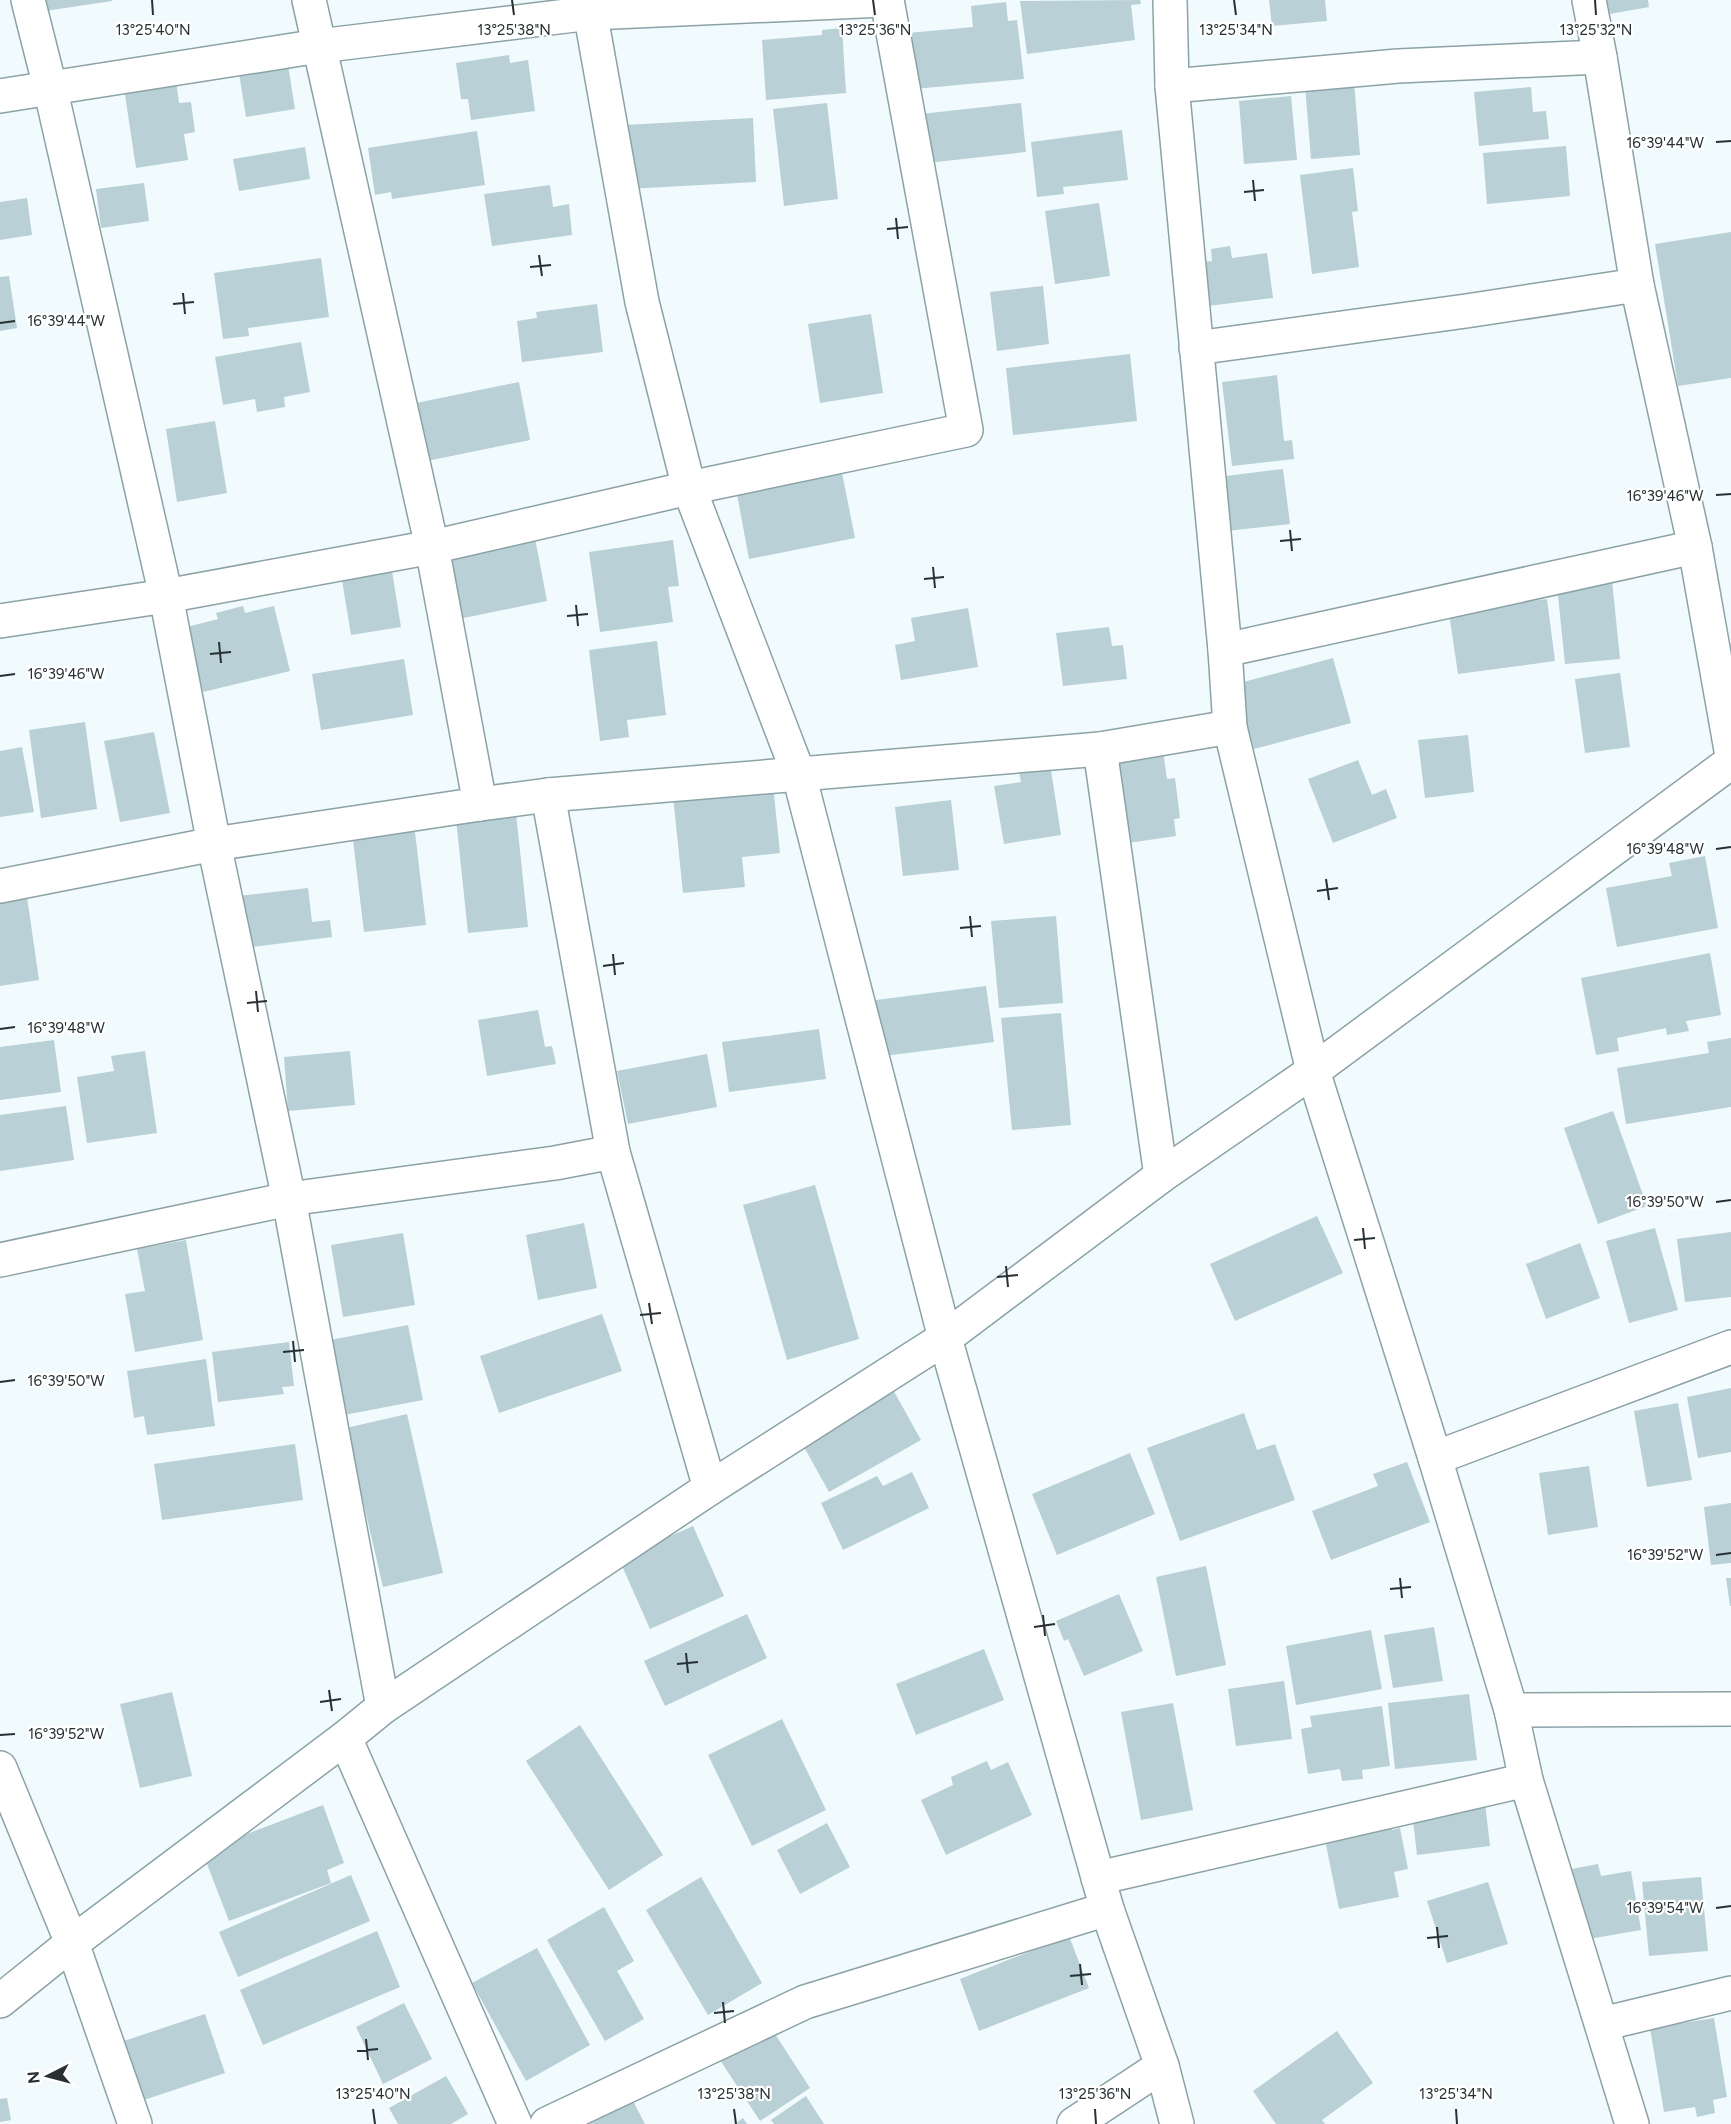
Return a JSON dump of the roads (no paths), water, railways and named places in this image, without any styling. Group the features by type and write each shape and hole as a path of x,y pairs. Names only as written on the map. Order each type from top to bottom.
{"street":[{"path":"28,0 50,87 165,596 214,844 289,1198 383,1707"},
{"path":"309,0 432,547 480,804"},
{"path":"0,96 589,6 885,0 966,430 689,488 432,547 165,596 0,621"},
{"path":"1170,0 1172,86 1225,650 1230,727 1313,1071 1435,1458 1511,1710 1526,1780 1632,2124"},
{"path":"1589,0 1637,285 1695,547 1731,750"},
{"path":"589,6 642,302 689,488 799,775 945,1338 1107,1909 1162,2066 1177,2124"},
{"path":"1172,86 1398,66 1600,57"},
{"path":"1196,348 1637,285"},
{"path":"1225,650 1695,547"},
{"path":"0,886 214,844 548,795 1100,749 1230,727"},
{"path":"1100,749 1161,1176"},
{"path":"0,2001 72,1943 383,1707 710,1488 945,1338 1161,1176 1313,1071 1731,762"},
{"path":"548,795 613,1152 710,1488"},
{"path":"0,1260 289,1198 555,1163 613,1152"},
{"path":"1435,1458 1731,1347"},
{"path":"1511,1710 1731,1709"},
{"path":"345,1738 515,2124"},
{"path":"0,1768 72,1943 135,2124"},
{"path":"1098,1878 1526,1780"},
{"path":"547,2124 805,2002 1107,1909"},
{"path":"1602,2024 1731,1993"},
{"path":"1074,2124 1162,2066"}]}
